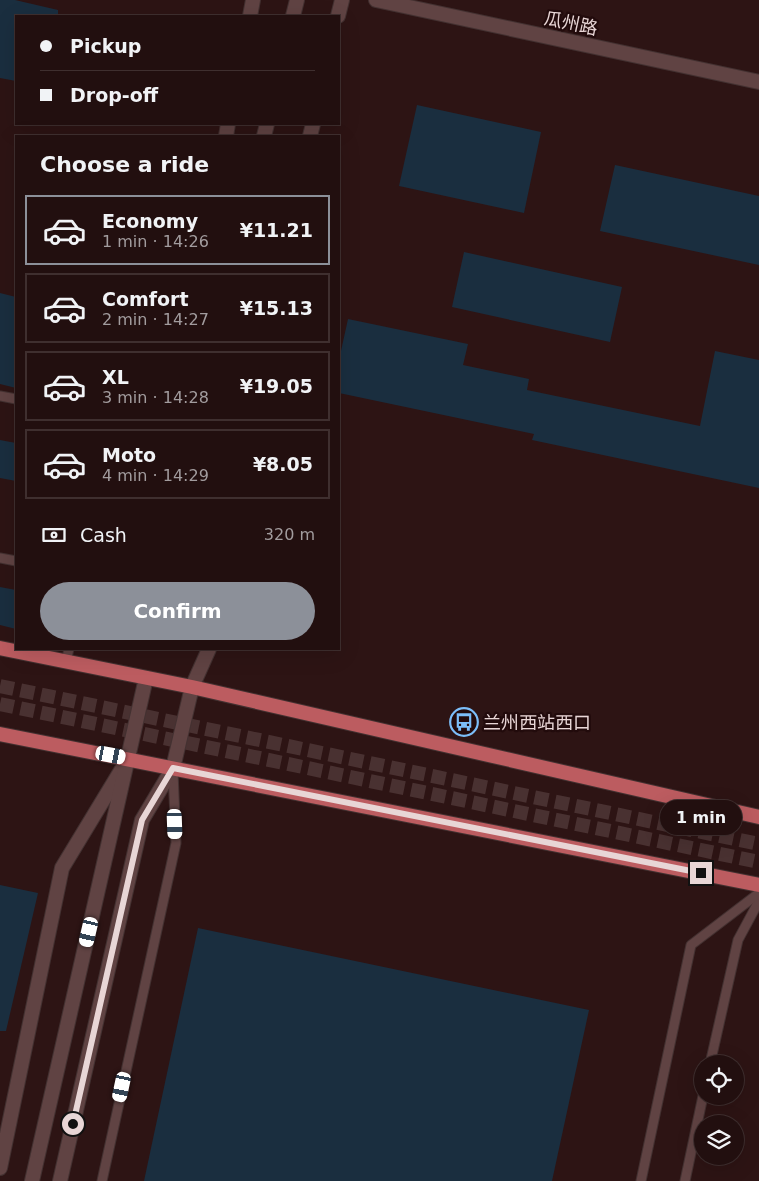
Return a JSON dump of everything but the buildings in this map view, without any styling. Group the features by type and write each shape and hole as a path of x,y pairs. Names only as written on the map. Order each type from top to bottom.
{"main road":[{"path":"250,15 253,0"},
{"path":"293,15 297,0"},
{"path":"338,15 342,0"},
{"name":"瓜州路","path":"376,0 759,82"},
{"path":"0,648 15,650"},
{"path":"19,650 68,655 146,678 759,817"},
{"path":"60,1181 142,820 173,768 192,687 209,650"},
{"path":"32,1181 146,678"},
{"path":"0,734 759,885"},
{"path":"0,1168 62,868 128,759"}],"lane":[{"path":"0,396 15,400"},
{"path":"0,558 15,561"},
{"path":"102,1181 176,843 173,768"},
{"path":"641,1181 691,945 759,893"},
{"path":"712,1055 738,940 759,901"},
{"path":"685,1181 701,1105"}],"tunnel":[{"path":"0,686 759,844"},
{"path":"0,704 759,862"}],"place":[{"name":"兰州西站西口","path":"464,722"}],"route":[{"path":"73,1124 142,820 173,768 701,873"}]}
